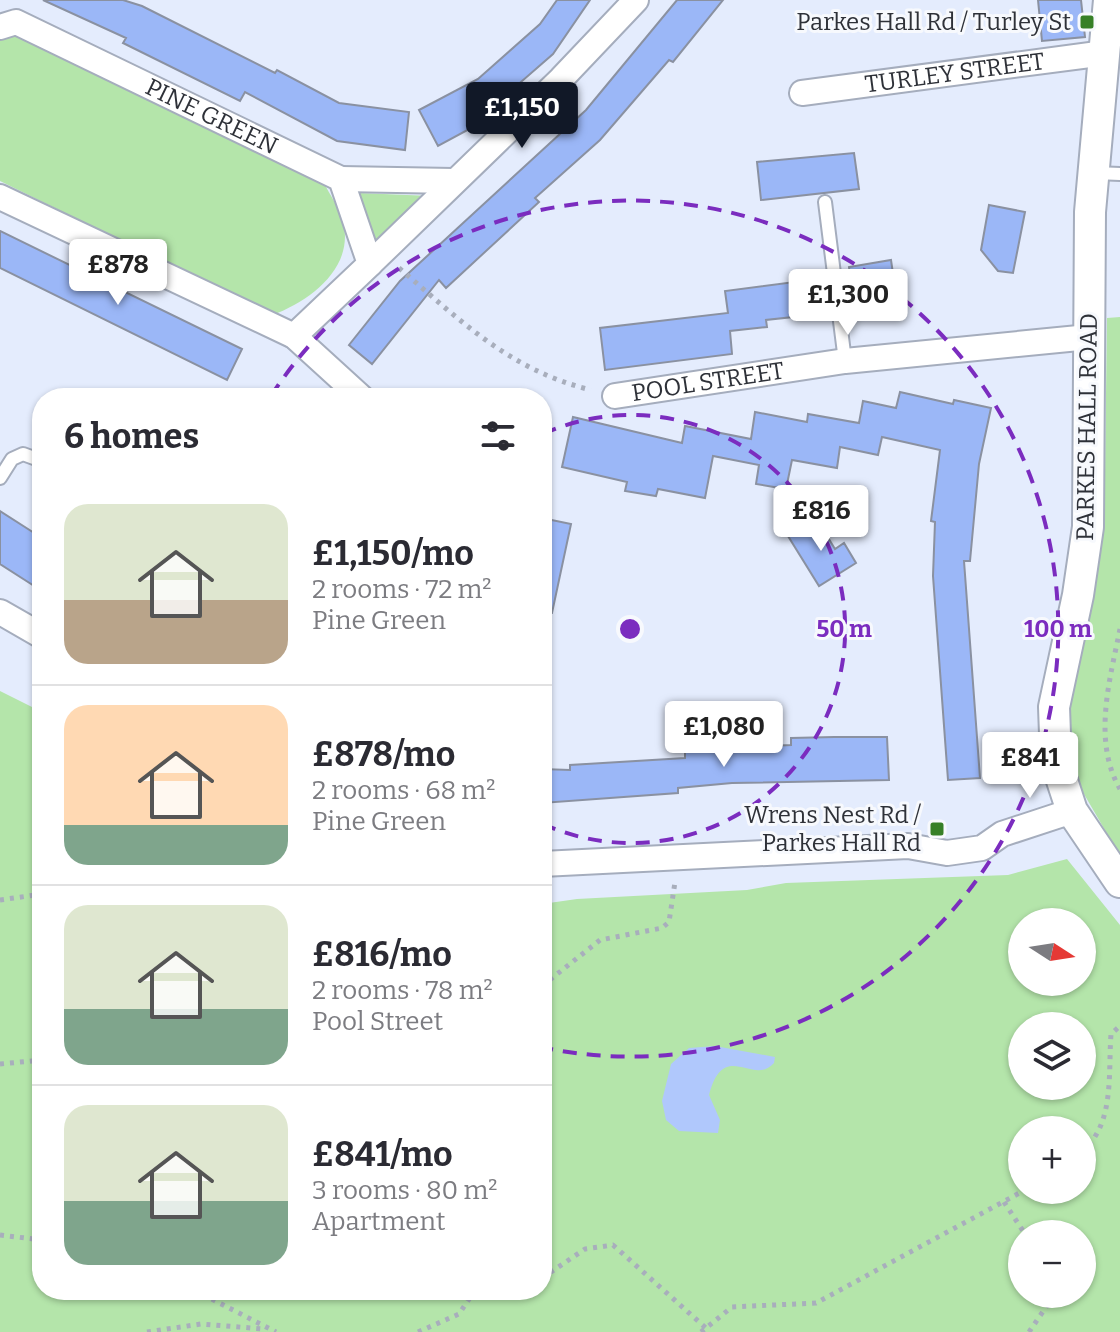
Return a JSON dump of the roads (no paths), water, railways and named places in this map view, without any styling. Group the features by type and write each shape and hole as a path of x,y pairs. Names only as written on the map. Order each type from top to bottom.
{"street":[{"path":"294,336 561,79 636,0"},
{"name":"PARKES HALL ROAD","path":"1109,0 1105,53 1106,174 1089,337 1088,527 1078,595 1054,707 1056,762 1072,811 1120,882"},
{"name":"PINE GREEN","path":"0,27 16,22 341,179"},
{"name":"TURLEY STREET","path":"802,93 1105,53"},
{"path":"376,258 341,179 453,181"},
{"path":"0,197 294,336 351,388"},
{"name":"POOL STREET","path":"615,396 845,361 1089,337"},
{"path":"0,612 32,630"},
{"path":"552,864 908,846 973,832 1002,834 1072,811"}],"lane":[{"path":"825,202 845,361"},
{"path":"0,478 12,459 23,454 32,457"}],"water":[{"path":"715,1046 775,1057 774,1063 766,1069 731,1066 723,1069 715,1078 709,1095 720,1120 718,1133 679,1131 666,1120 662,1101 671,1064 689,1048"}],"place":[{"name":"Parkes Hall Rd / Turley St","path":"1087,22"},
{"name":"Wrens Nest Rd / Parkes Hall Rd","path":"937,829"}]}
